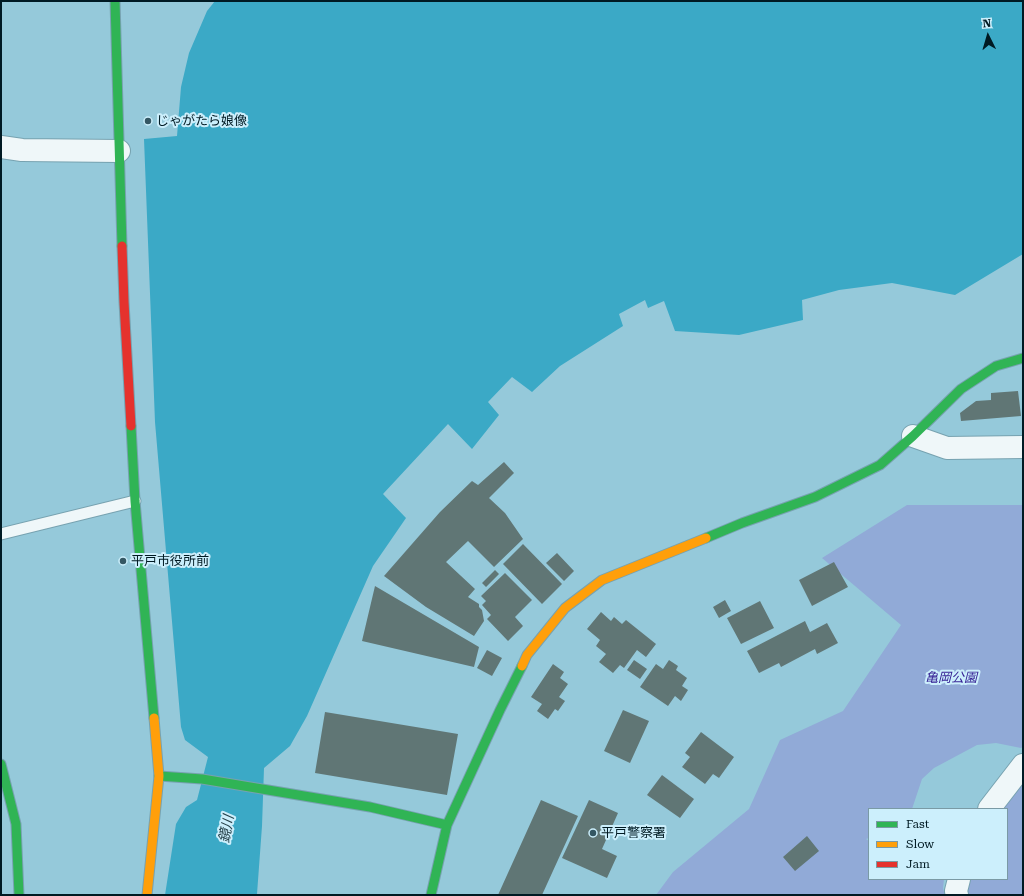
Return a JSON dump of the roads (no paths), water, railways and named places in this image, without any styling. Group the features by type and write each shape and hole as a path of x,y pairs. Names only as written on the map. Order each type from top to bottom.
{"street":[{"path":"115,1 124,302 135,501 159,776 146,895"},
{"path":"1,147 22,150 119,151"},
{"path":"431,895 448,825 500,710 527,655 565,608 602,580 742,523 815,497 880,465 913,436 961,389 996,366 1023,358"},
{"path":"913,436 947,448 1023,447"},
{"path":"990,808 1023,765"},
{"path":"2,767 16,824 19,895"},
{"path":"159,776 202,778 370,808 448,825"},
{"path":"957,895 956,891 959,880"}],"lane":[{"path":"1,534 135,501"}],"water":[{"name":"鏡川","path":"215,1 1023,1 1023,254 955,295 892,283 839,290 802,300 803,320 739,335 675,331 664,301 648,308 645,300 619,314 623,326 560,366 532,392 512,377 488,402 499,415 472,449 448,424 383,494 406,518 373,566 307,716 290,746 264,768 257,895 165,895 176,824 186,807 197,800 208,757 185,740 181,727 155,422 144,139 177,136 181,87 189,53 207,11"}],"place":[{"name":"じゃがたら娘像","path":"148,121"},
{"name":"平戸市役所前","path":"123,561"},
{"name":"平戸警察署","path":"593,833"}],"park label":[{"name":"亀岡公園","path":"951,678"}]}
